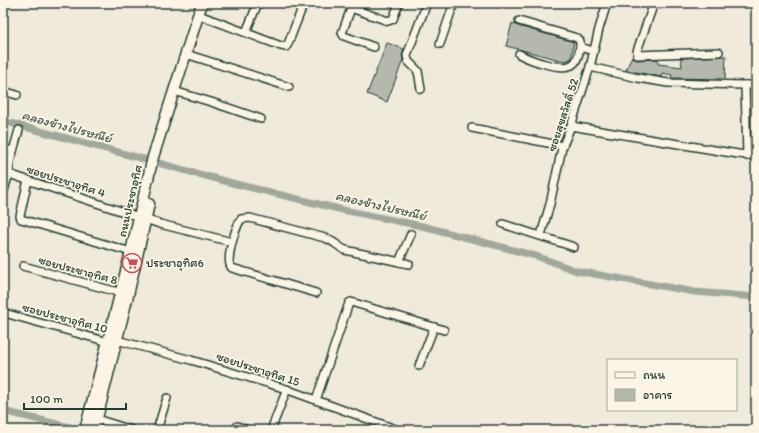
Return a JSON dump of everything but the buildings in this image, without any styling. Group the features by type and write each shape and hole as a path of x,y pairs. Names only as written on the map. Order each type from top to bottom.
{"main road":[{"name":"ถนนประชาอุทิศ","path":"202,3 202,16"},
{"name":"ถนนประชาอุทิศ","path":"91,425 125,294 155,162 202,16 210,3"},
{"name":"ถนนประชาอุทิศ","path":"125,294 131,252 142,218"}],"street":[{"path":"246,32 258,3"},
{"path":"202,16 286,47 304,3"},
{"path":"374,47 344,36 342,31 352,6 388,21 392,21 400,3"},
{"path":"421,89 418,71 408,61 407,55 427,3"},
{"path":"440,44 454,3"},
{"name":"ซอยสุขสวัสดิ์ 52","path":"541,235 550,204 563,146 590,67 593,50 607,3"},
{"path":"654,3 636,51 638,54 719,52"},
{"path":"519,21 577,38 580,41 576,62 570,66 550,65 526,58 519,54"},
{"path":"580,47 593,50"},
{"path":"190,55 290,87"},
{"path":"590,67 660,82 681,84 756,85"},
{"path":"745,85 747,156"},
{"path":"3,91 17,95"},
{"path":"177,92 261,118"},
{"path":"571,126 747,156 756,156"},
{"path":"472,128 563,146"},
{"path":"3,190 9,174 19,130"},
{"path":"3,148 13,151"},
{"name":"ซอยประชาอุทิศ 4","path":"9,174 142,218 232,242"},
{"path":"28,180 20,216 21,219 131,252"},
{"path":"316,293 229,266 232,242 240,221 245,218 250,218 325,238 335,242 340,248 345,250 409,264"},
{"path":"502,224 541,235 574,247"},
{"path":"400,262 411,234"},
{"name":"ซอยประชาอุทิศ 8","path":"23,266 125,294"},
{"path":"316,400 349,303 351,302 444,330"},
{"name":"ซอยประชาอุทิศ 10","path":"8,314 112,341"},
{"path":"419,366 434,327"},
{"name":"ซอยประชาอุทิศ 15","path":"112,341 191,360 287,389 398,430"},
{"path":"271,430 287,389"},
{"path":"157,430 167,398"},
{"path":"91,425 132,430"},
{"path":"237,426 247,430"}],"waterway":[{"name":"คลองข้างไปรษณีย์","path":"3,121 232,183 343,210 422,226 536,256 577,271 695,292 756,297"},
{"path":"3,411 82,430"}],"place":[{"name":"ประชาอุทิศ6","path":"132,263"}]}
